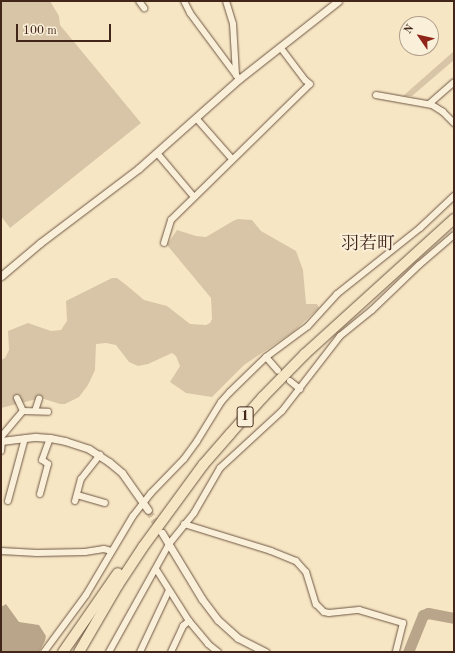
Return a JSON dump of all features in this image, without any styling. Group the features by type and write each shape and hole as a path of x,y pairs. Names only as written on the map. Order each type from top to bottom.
{"highway":[{"name":"1","path":"79,652 118,585 172,506 203,465 263,397 350,312 454,219"},
{"name":"1","path":"62,652 157,518 172,506"},
{"name":"1","path":"86,652 118,592 118,585"}],"street":[{"path":"139,1 144,8"},
{"path":"184,1 190,13 238,77"},
{"path":"226,1 233,24 238,77"},
{"path":"1,276 157,153 238,77 280,47 338,1"},
{"path":"164,243 170,220 224,170 232,159 310,84 305,80 280,47"},
{"path":"429,104 454,82"},
{"path":"376,95 429,104 443,112 454,123"},
{"path":"196,118 232,159"},
{"path":"157,153 194,197"},
{"path":"44,652 86,595 111,551 144,502 184,459 221,402 266,357 308,326 337,294 420,228 454,196"},
{"path":"109,652 170,544 198,506 220,468 264,429 300,389 340,336 372,310 419,265 454,235"},
{"path":"266,357 278,371"},
{"path":"290,381 300,389"},
{"path":"18,398 23,411"},
{"path":"35,411 39,399"},
{"path":"23,411 48,412"},
{"path":"1,451 1,440 23,411"},
{"path":"8,501 25,438"},
{"path":"1,440 50,438 74,444 100,455 122,473 144,502 148,510"},
{"path":"40,494 48,464 42,460 50,438"},
{"path":"100,455 82,479 76,498 105,503"},
{"path":"184,524 271,551 296,561 306,572 316,604 324,612 334,613 360,610 403,623 396,652"},
{"path":"162,533 202,599 218,620 238,638 265,652"},
{"path":"1,550 36,553 85,552 104,549 111,551"},
{"path":"156,569 188,621 208,644 218,652"},
{"path":"140,652 169,590"},
{"path":"170,652 183,626 188,621"}],"shaded area":[{"path":"1,1 50,1 59,16 60,25 141,123 10,228 1,216"},
{"path":"454,51 454,60 412,96 403,96"},
{"path":"238,219 252,220 261,231 296,251 303,270 306,304 317,304 319,308 293,332 244,365 212,397 186,393 170,382 180,366 176,356 172,353 148,364 138,366 129,362 116,345 106,343 96,344 95,370 88,385 79,397 65,404 60,404 41,398 1,408 1,360 5,358 9,350 8,331 28,323 51,331 61,330 67,321 66,301 112,278 117,278 144,300 167,306 190,324 206,325 210,323 212,319 211,298 167,245 177,230 196,236 206,237"},
{"path":"6,604 19,622 39,625 46,636 39,652 1,652 1,607"}],"waterway":[{"path":"408,652 423,615 428,613 454,618"}],"tunnel":[{"path":"148,510 160,529"}],"district":[{"name":"羽若町","path":"368,244"}]}
